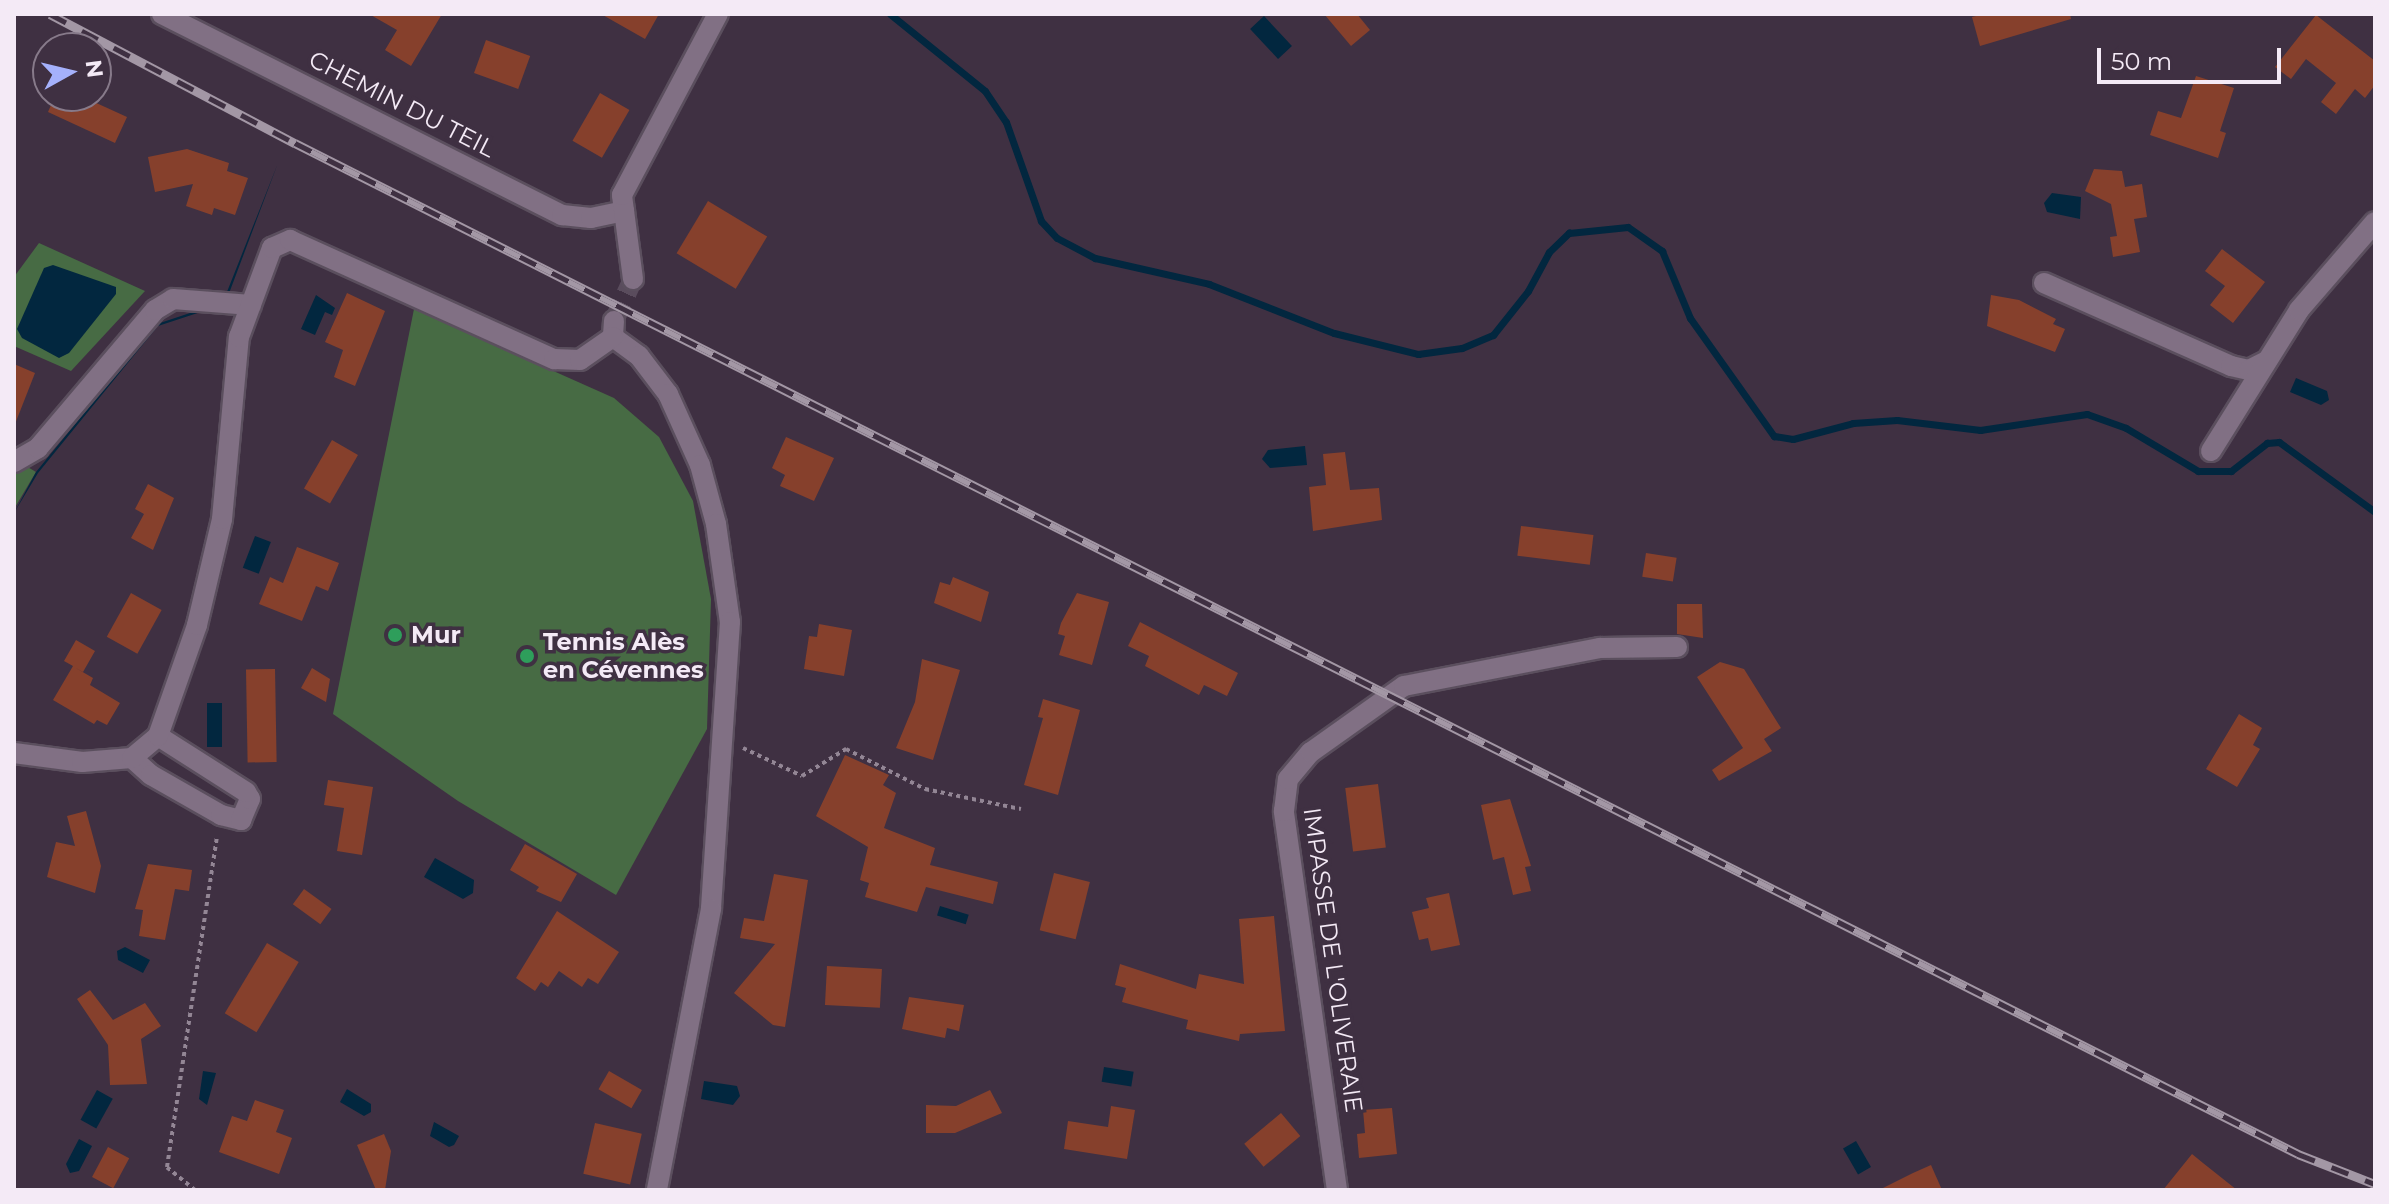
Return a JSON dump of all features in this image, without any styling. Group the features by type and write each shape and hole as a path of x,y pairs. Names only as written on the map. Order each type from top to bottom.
{"street":[{"name":"CHEMIN DU TEIL","path":"162,14 562,215 591,218 624,211"},
{"path":"633,279 624,211 628,179 718,14"},
{"path":"2211,451 2331,267 2375,222"},
{"path":"14,753 82,762 132,758 158,736 197,625 222,519 239,337 272,248 290,240 554,359 580,360 613,329 639,356 668,394 700,465 712,509 730,622 711,909 657,1190"},
{"path":"2044,283 2231,366 2249,370 2267,361"},
{"path":"14,462 38,448 155,310 173,299 251,305"},
{"name":"IMPASSE DE L'OLIVERAIE","path":"1337,1190 1284,811 1288,779 1311,752 1404,686 1600,648 1677,647"},
{"path":"132,758 151,775 221,815 241,820 250,799 246,792 158,736"}],"path":[{"path":"722,738 802,776 846,749 925,789 1021,809"},
{"path":"195,1190 167,1167 221,815"}],"green space":[{"path":"39,243 145,291 71,371 14,346 14,277"},
{"name":"Tennis Alès en Cévennes","path":"414,309 614,398 659,437 693,501 711,599 707,729 616,895 458,801 333,714"},
{"path":"26,466 36,472 14,509 14,470"}],"water":[{"path":"1264,16 1292,46 1278,59 1250,29"},
{"path":"278,163 225,304 158,326 38,473 14,513 36,472 157,324 223,302"},
{"path":"2052,193 2081,197 2080,219 2047,212 2044,203"},
{"path":"53,265 116,287 116,294 69,353 59,358 22,338 17,329 44,268"},
{"path":"316,295 335,308 332,315 325,312 315,335 301,329"},
{"path":"2296,378 2327,391 2329,400 2321,405 2290,392"},
{"path":"1305,446 1307,465 1270,468 1262,459 1268,450"},
{"path":"255,536 271,542 259,574 243,568"},
{"path":"207,703 222,703 222,747 207,747"},
{"path":"435,858 474,880 473,893 463,899 424,877"},
{"path":"940,906 969,915 966,924 937,916"},
{"path":"125,947 150,960 143,973 118,960 117,951"},
{"path":"1104,1067 1134,1072 1131,1087 1102,1082"},
{"path":"203,1071 216,1073 207,1105 199,1099"},
{"path":"704,1081 737,1086 740,1096 733,1105 701,1099"},
{"path":"347,1089 371,1104 371,1112 364,1116 340,1102"},
{"path":"97,1090 113,1099 96,1128 81,1120"},
{"path":"434,1122 459,1136 454,1145 449,1147 430,1136"},
{"path":"79,1139 92,1146 79,1171 70,1173 66,1164"},
{"path":"1856,1141 1871,1167 1858,1174 1843,1148"}],"building":[{"path":"369,14 442,14 411,66 385,50 397,30"},
{"path":"601,14 659,14 645,39"},
{"path":"1324,14 1357,14 1370,30 1351,46"},
{"path":"1984,14 2070,14 2071,19 1980,46 1972,17"},
{"path":"2316,15 2375,61 2375,85 2365,98 2355,89 2336,114 2321,102 2336,83 2306,59 2291,79 2275,67"},
{"path":"486,40 530,56 518,89 474,73"},
{"path":"2196,76 2234,88 2220,131 2226,133 2218,158 2150,135 2158,111 2181,118"},
{"path":"600,93 629,110 602,158 572,141"},
{"path":"112,110 127,117 115,143 48,112"},
{"path":"187,149 229,163 227,171 248,178 235,215 214,208 212,215 186,206 193,184 155,192 148,157"},
{"path":"2094,169 2122,171 2125,187 2142,184 2147,217 2134,219 2140,252 2113,257 2110,237 2117,236 2111,204 2085,191"},
{"path":"708,201 767,237 736,289 677,253"},
{"path":"2222,249 2265,282 2233,323 2210,305 2225,286 2205,271"},
{"path":"347,293 385,311 355,386 334,377 343,350 325,342"},
{"path":"1991,295 2019,300 2056,319 2053,324 2065,329 2055,352 1987,326"},
{"path":"14,364 35,373 15,424 14,424"},
{"path":"786,437 834,458 814,501 780,486 785,475 772,468"},
{"path":"332,440 358,455 330,503 304,488"},
{"path":"1345,452 1350,490 1379,488 1382,520 1313,531 1309,487 1326,485 1323,454"},
{"path":"148,484 174,498 153,550 131,538 144,514 135,509"},
{"path":"1521,526 1593,535 1590,565 1517,556"},
{"path":"297,547 339,563 328,591 316,586 302,621 259,604 270,577 283,583"},
{"path":"1646,553 1677,558 1673,582 1642,577"},
{"path":"953,577 989,592 981,622 934,603 940,582 950,585"},
{"path":"131,593 162,610 137,654 107,637"},
{"path":"1077,593 1109,602 1092,665 1059,655 1065,636 1058,634 1061,623"},
{"path":"1677,604 1702,604 1703,638 1677,634"},
{"path":"1140,622 1238,673 1227,696 1204,685 1199,695 1145,666 1149,656 1128,646"},
{"path":"819,624 852,630 844,676 804,669 809,636 817,637"},
{"path":"76,640 95,651 83,672 74,667 93,678 90,685 120,703 107,725 97,720 94,724 53,700 73,666 64,661"},
{"path":"922,659 960,670 933,760 896,748 915,702"},
{"path":"1720,662 1744,669 1781,728 1764,739 1772,751 1719,781 1712,770 1743,748 1697,677"},
{"path":"312,668 330,679 326,702 301,688"},
{"path":"275,669 277,762 248,762 246,670"},
{"path":"1043,699 1080,710 1058,795 1024,785 1043,718 1038,717"},
{"path":"2239,714 2262,728 2253,745 2260,749 2237,787 2206,769"},
{"path":"845,755 889,775 883,785 896,793 884,828 935,848 930,865 998,882 993,904 926,887 917,912 865,897 869,883 860,880 868,847 816,816"},
{"path":"328,780 373,787 362,855 337,851 344,808 324,805"},
{"path":"1378,784 1386,848 1353,852 1345,788"},
{"path":"1510,799 1531,866 1525,867 1531,891 1513,895 1504,857 1493,860 1481,805"},
{"path":"86,811 101,866 95,893 47,877 56,842 75,846 67,816"},
{"path":"525,844 577,874 561,902 536,891 539,887 510,870"},
{"path":"148,864 192,870 189,891 175,889 165,940 139,936 143,910 135,909"},
{"path":"1054,873 1090,882 1076,939 1040,930"},
{"path":"774,874 808,880 785,1027 773,1025 734,993 775,944 740,938 744,918 764,921"},
{"path":"304,889 332,909 320,924 293,904"},
{"path":"1449,893 1460,945 1431,951 1428,938 1419,940 1412,912 1429,908 1426,898"},
{"path":"557,911 619,952 598,984 588,978 582,987 559,971 548,987 541,982 535,991 516,978"},
{"path":"1274,916 1285,1031 1240,1034 1239,1041 1186,1029 1188,1020 1122,1002 1126,988 1115,985 1120,964 1196,989 1199,974 1244,984 1239,919"},
{"path":"267,943 299,962 256,1032 225,1013"},
{"path":"827,966 882,969 880,1008 825,1005"},
{"path":"90,990 113,1020 145,1003 161,1026 141,1039 147,1084 110,1085 108,1045 77,999"},
{"path":"909,997 964,1005 959,1031 947,1028 945,1038 902,1029"},
{"path":"609,1071 642,1090 631,1108 598,1089"},
{"path":"990,1090 1002,1113 955,1133 926,1133 926,1105 956,1106"},
{"path":"255,1100 284,1110 276,1132 292,1138 279,1174 219,1152 232,1116 247,1121"},
{"path":"1111,1106 1135,1110 1127,1159 1064,1149 1068,1121 1108,1127"},
{"path":"1392,1108 1397,1154 1359,1158 1357,1134 1365,1133 1363,1110"},
{"path":"1281,1113 1300,1136 1264,1167 1244,1144"},
{"path":"595,1123 642,1134 630,1184 583,1174"},
{"path":"384,1134 391,1151 385,1190 376,1190 357,1145"},
{"path":"108,1147 129,1158 113,1188 92,1177"},
{"path":"2192,1154 2203,1163 2237,1190 2163,1190"},
{"path":"1931,1165 1942,1190 1879,1190 1913,1173"}],"waterway":[{"path":"890,14 985,91 1006,122 1041,221 1057,238 1095,258 1209,284 1334,333 1418,354 1462,348 1493,335 1528,291 1549,252 1569,233 1628,227 1662,251 1690,318 1774,436 1793,439 1853,423 1897,420 1980,430 2087,414 2126,428 2198,471 2231,471 2267,443 2279,442 2375,512"}],"tunnel":[{"path":"614,321 633,279"}],"railway":[{"path":"50,14 295,143 2298,1154 2375,1184"}],"place":[{"name":"Mur","path":"395,635"},
{"name":"Tennis Alès en Cévennes","path":"527,656"}]}
